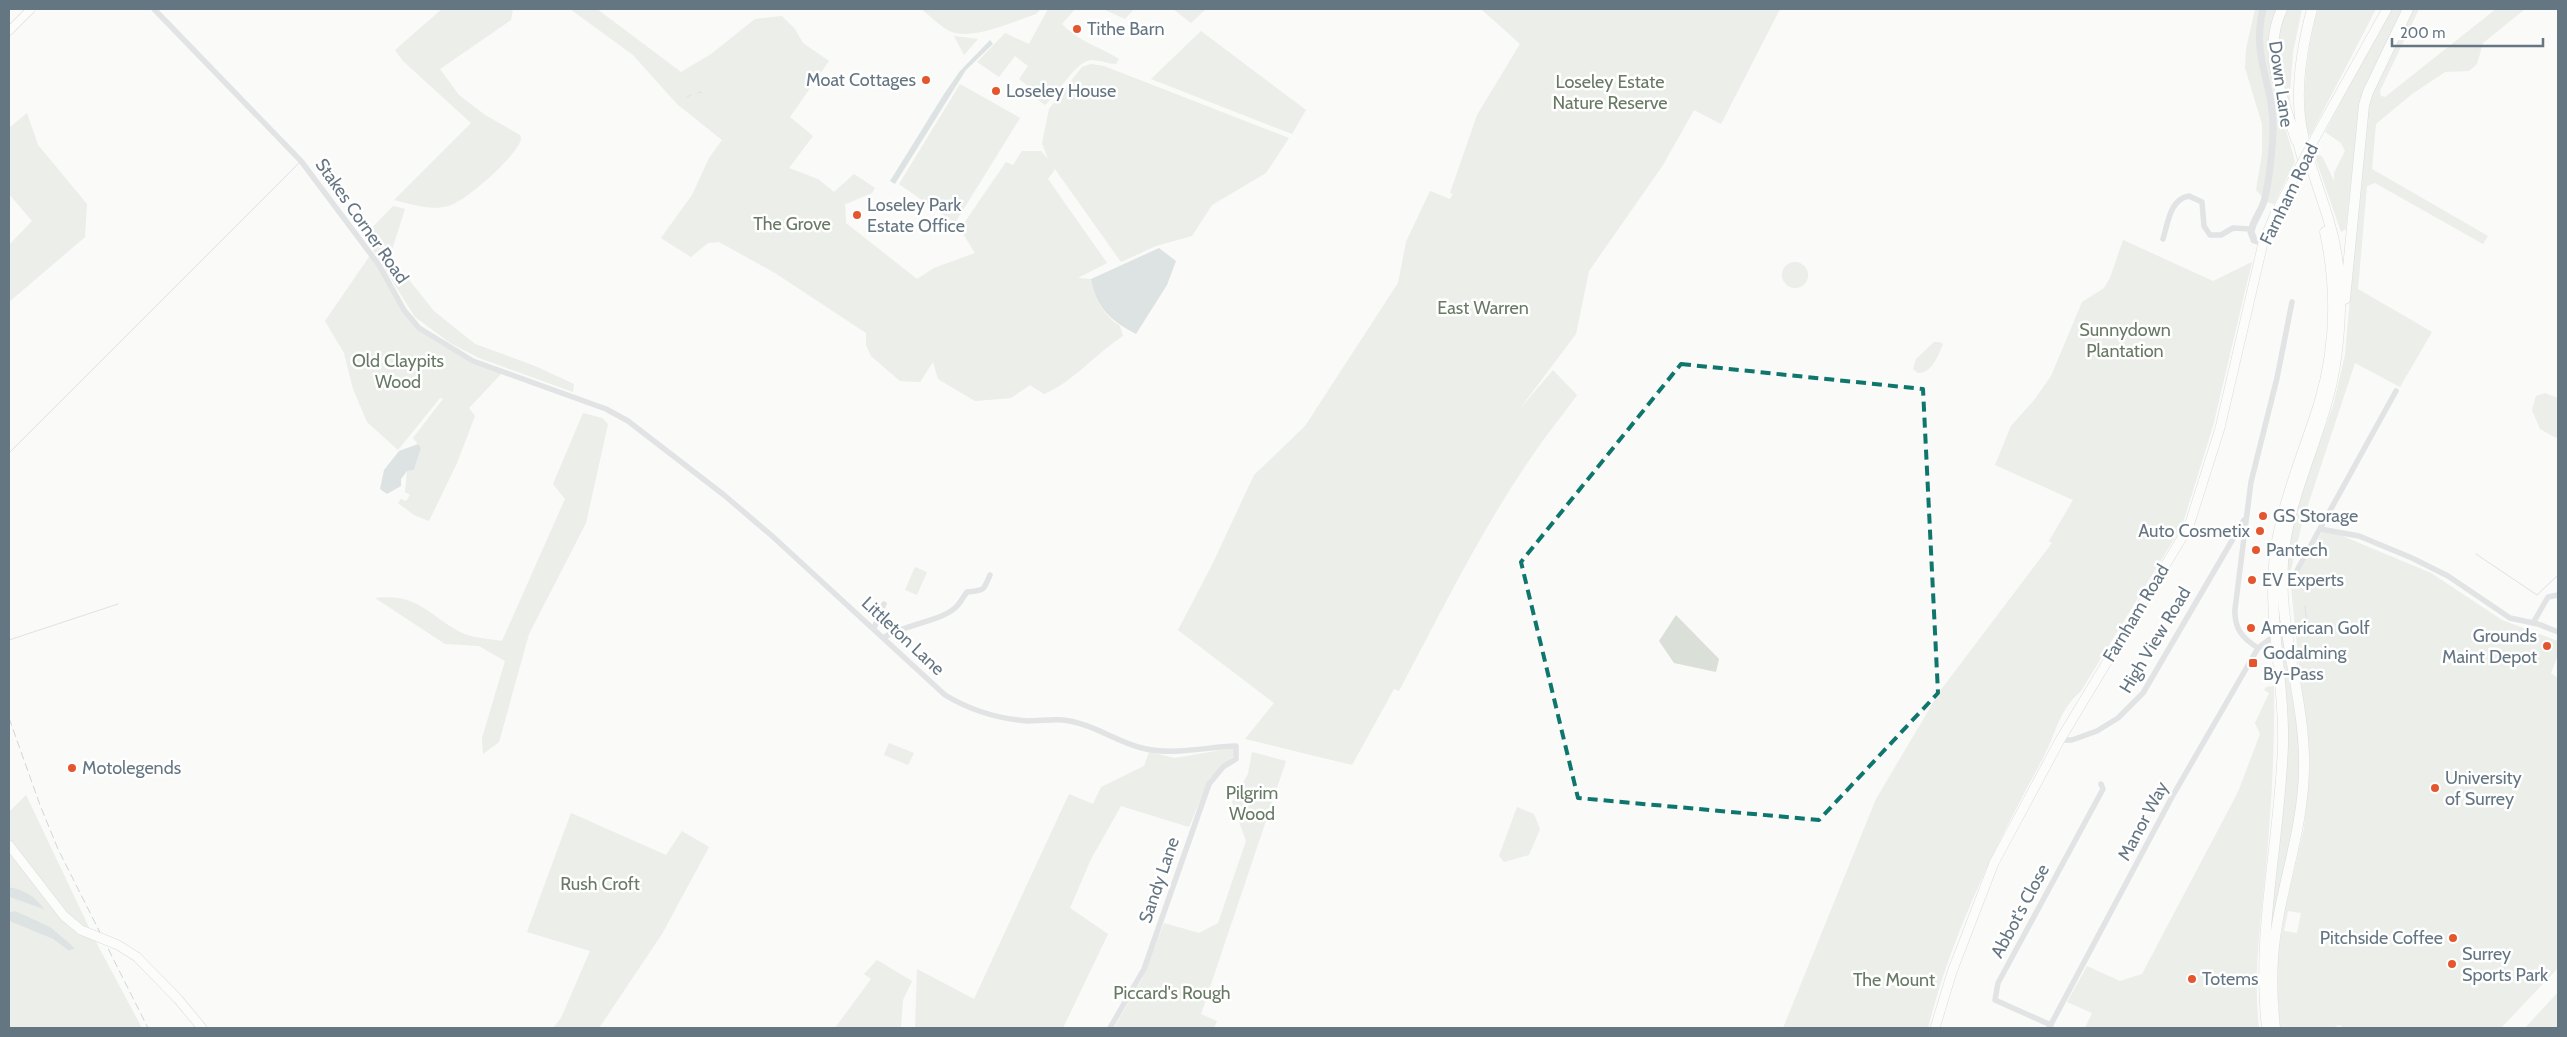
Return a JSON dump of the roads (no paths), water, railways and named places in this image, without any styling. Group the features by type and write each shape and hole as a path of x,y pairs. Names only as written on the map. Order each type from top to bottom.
{"highway":[{"path":"2267,1028 2264,998 2265,956 2283,746 2282,706 2274,636 2277,580 2276,548 2284,506 2319,404 2332,340 2332,284 2327,241 2273,60 2274,34 2282,9"},
{"path":"2298,148 2293,97 2300,31 2305,9"},
{"path":"2312,9 2302,60 2300,117 2305,145 2334,241 2340,296 2340,332"},
{"path":"2275,1028 2272,993 2274,948 2278,920 2298,827 2304,769 2300,712 2277,580 2289,519 2301,477 2329,396 2348,280 2363,112 2368,92 2408,9"}],"main road":[{"path":"9,32 31,9"},
{"name":"Farnham Road","path":"2378,23 2383,9"},
{"name":"Farnham Road","path":"1935,1028 1952,972 1994,863 2060,740 2189,526 2220,428 2263,244 2275,214 2299,168 2386,9"},
{"path":"9,845 64,916 81,930 118,945 137,956 178,999 202,1028"}],"street":[{"name":"Stakes Corner Road","path":"154,9 301,162 379,265 404,310 419,328 473,360 606,409"},
{"name":"Down Lane","path":"2251,229 2266,196 2273,132 2272,110 2258,46 2263,9"},
{"path":"2163,238 2174,205 2177,200 2188,196 2202,202 2204,226 2210,235 2221,235 2233,228 2251,229 2254,240 2263,244"},
{"name":"High View Road","path":"2258,648 2242,635 2235,617 2242,541 2256,456 2277,378 2292,302"},
{"path":"2277,580 2290,579 2295,574 2396,391"},
{"name":"Littleton Lane","path":"606,409 628,421 724,495 874,628 946,695 964,706 990,714 1027,721 1064,720 1092,728 1142,748 1181,753 1236,746"},
{"name":"High View Road","path":"2060,740 2072,740 2091,734 2133,705 2143,693 2245,518"},
{"path":"2320,529 2360,536 2432,567 2510,618 2534,623 2558,632"},
{"path":"2234,538 2242,541"},
{"path":"883,638 896,629 928,620 955,608 967,592 980,592 984,589 990,575"},
{"path":"2534,623 2548,597 2558,595"},
{"path":"874,628 884,604"},
{"name":"Manor Way","path":"2050,1027 2172,797 2258,648 2274,636"},
{"name":"Sandy Lane","path":"1110,1028 1144,969 1209,784 1223,767 1236,760 1236,746"},
{"name":"Abbot's Close","path":"2050,1027 1995,1000 1998,984 2103,789 2101,784"}],"waterway":[{"path":"687,97 691,95"},
{"path":"9,453 300,162"},
{"path":"2476,554 2537,595 2558,575"},
{"path":"9,640 118,604"},
{"path":"2305,606 2307,625"}],"railway":[{"path":"9,718 58,849 148,1028"}],"place":[{"name":"Tithe Barn","path":"1077,29"},
{"name":"Moat Cottages","path":"926,80"},
{"name":"Loseley House","path":"996,91"},
{"name":"Loseley Park Estate Office","path":"857,215"},
{"name":"GS Storage","path":"2263,516"},
{"name":"Auto Cosmetix","path":"2260,531"},
{"name":"Pantech","path":"2256,550"},
{"name":"EV Experts","path":"2252,580"},
{"name":"American Golf","path":"2251,628"},
{"name":"Grounds Maint Depot","path":"2547,646"},
{"name":"Godalming By-Pass","path":"2253,663"},
{"name":"Motolegends","path":"72,768"},
{"name":"University of Surrey","path":"2435,788"},
{"name":"Pitchside Coffee","path":"2453,938"},
{"name":"Surrey Sports Park","path":"2452,964"},
{"name":"Totems","path":"2192,979"}],"park label":[{"name":"Loseley Estate Nature Reserve","path":"1610,92"},
{"name":"The Grove","path":"792,224"},
{"name":"East Warren","path":"1483,308"},
{"name":"Sunnydown Plantation","path":"2125,340"},
{"name":"Old Claypits Wood","path":"398,371"},
{"name":"Pilgrim Wood","path":"1252,803"},
{"name":"Rush Croft","path":"600,884"},
{"name":"The Mount","path":"1894,980"},
{"name":"Piccard's Rough","path":"1172,993"}]}
